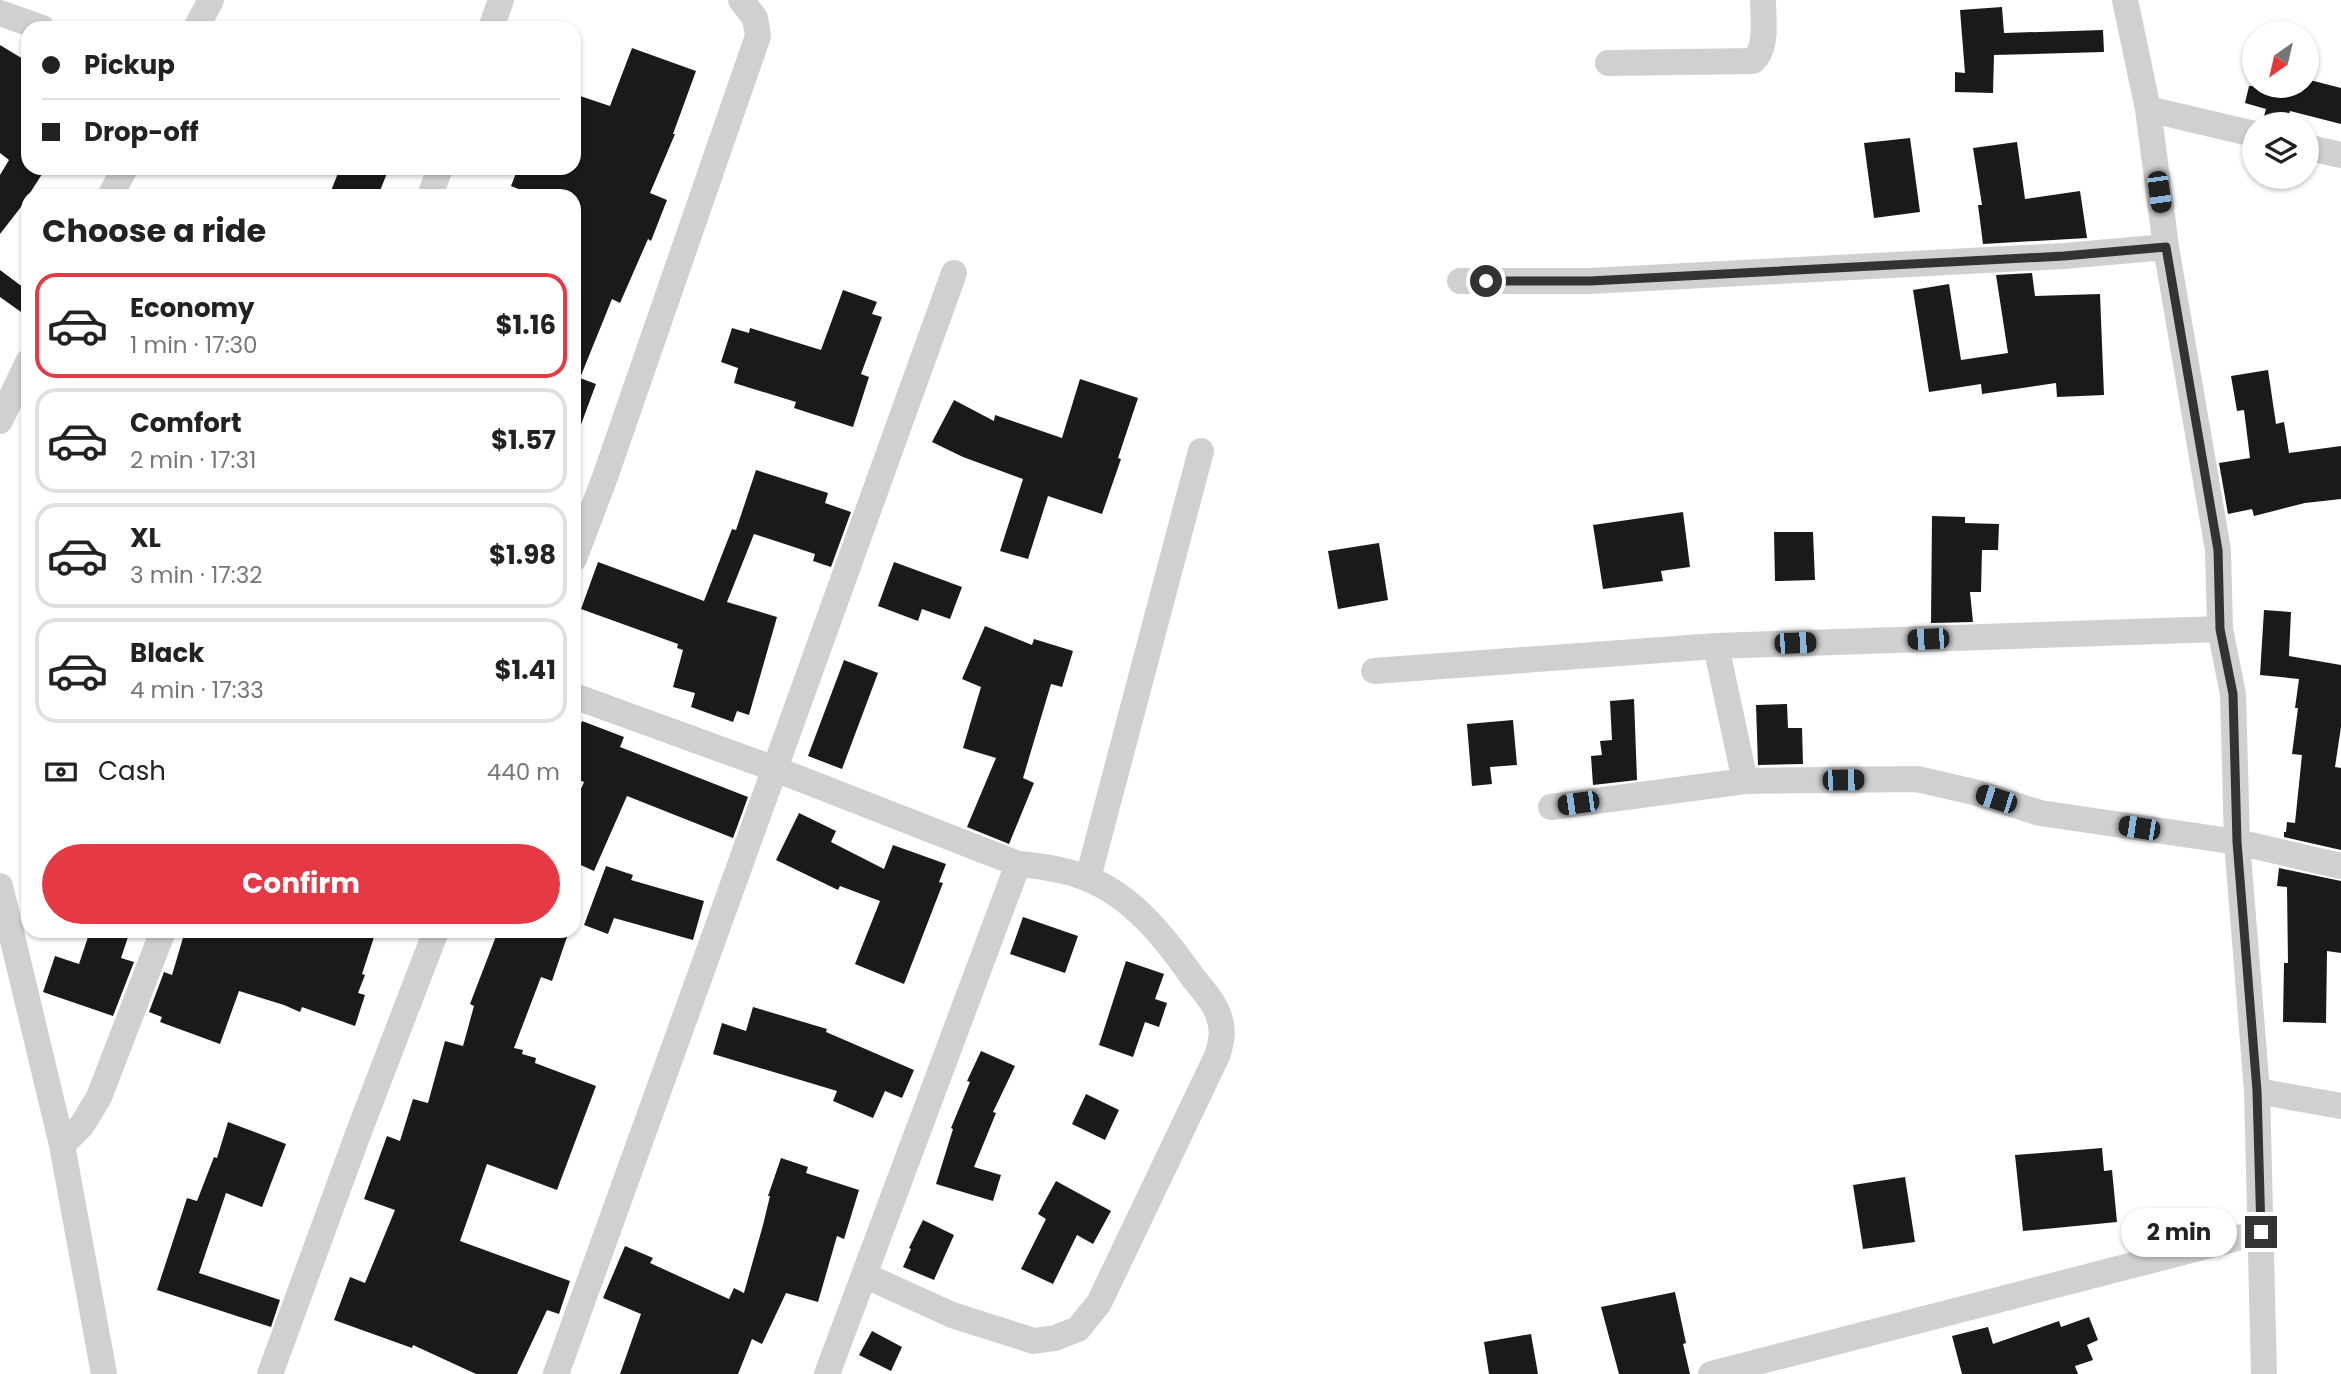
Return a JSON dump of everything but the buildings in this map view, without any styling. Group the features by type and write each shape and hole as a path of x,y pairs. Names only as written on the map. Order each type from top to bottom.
{"street":[{"path":"200,21 211,0"},
{"path":"494,21 501,0"},
{"path":"581,540 758,36 755,18 741,0"},
{"path":"1608,63 1753,61 1759,56 1762,46 1763,0"},
{"path":"2125,0 2148,109 2166,247 2218,550 2220,629 2233,694 2237,842 2257,1091 2264,1374"},
{"path":"0,13 22,21"},
{"path":"2148,109 2242,131"},
{"path":"2319,150 2341,155"},
{"path":"1460,281 1590,281 2064,256 2166,247"},
{"path":"556,1374 954,273"},
{"path":"0,421 7,387 21,370"},
{"path":"1088,878 1201,451"},
{"path":"1374,671 1716,646 2220,629"},
{"path":"1716,646 1745,782"},
{"path":"581,699 775,769 1018,864 1052,867 1088,878 1129,903 1168,942 1213,1004 1219,1017 1223,1039 1217,1056 1099,1303 1078,1329 1055,1338 1034,1341 952,1315 864,1275"},
{"path":"1551,807 1745,782 1917,779 1974,792 2040,813 2237,842 2341,866"},
{"path":"827,1374 1018,864"},
{"path":"0,886 62,1145 104,1374"},
{"path":"62,1145 82,1125 99,1097 160,938"},
{"path":"270,1374 433,938"},
{"path":"2257,1091 2341,1106"},
{"path":"1711,1374 2261,1232"}],"route":[{"path":"1486,281 1590,281 2064,256 2166,247 2218,550 2220,629 2233,694 2237,842 2257,1091 2261,1232"}]}
